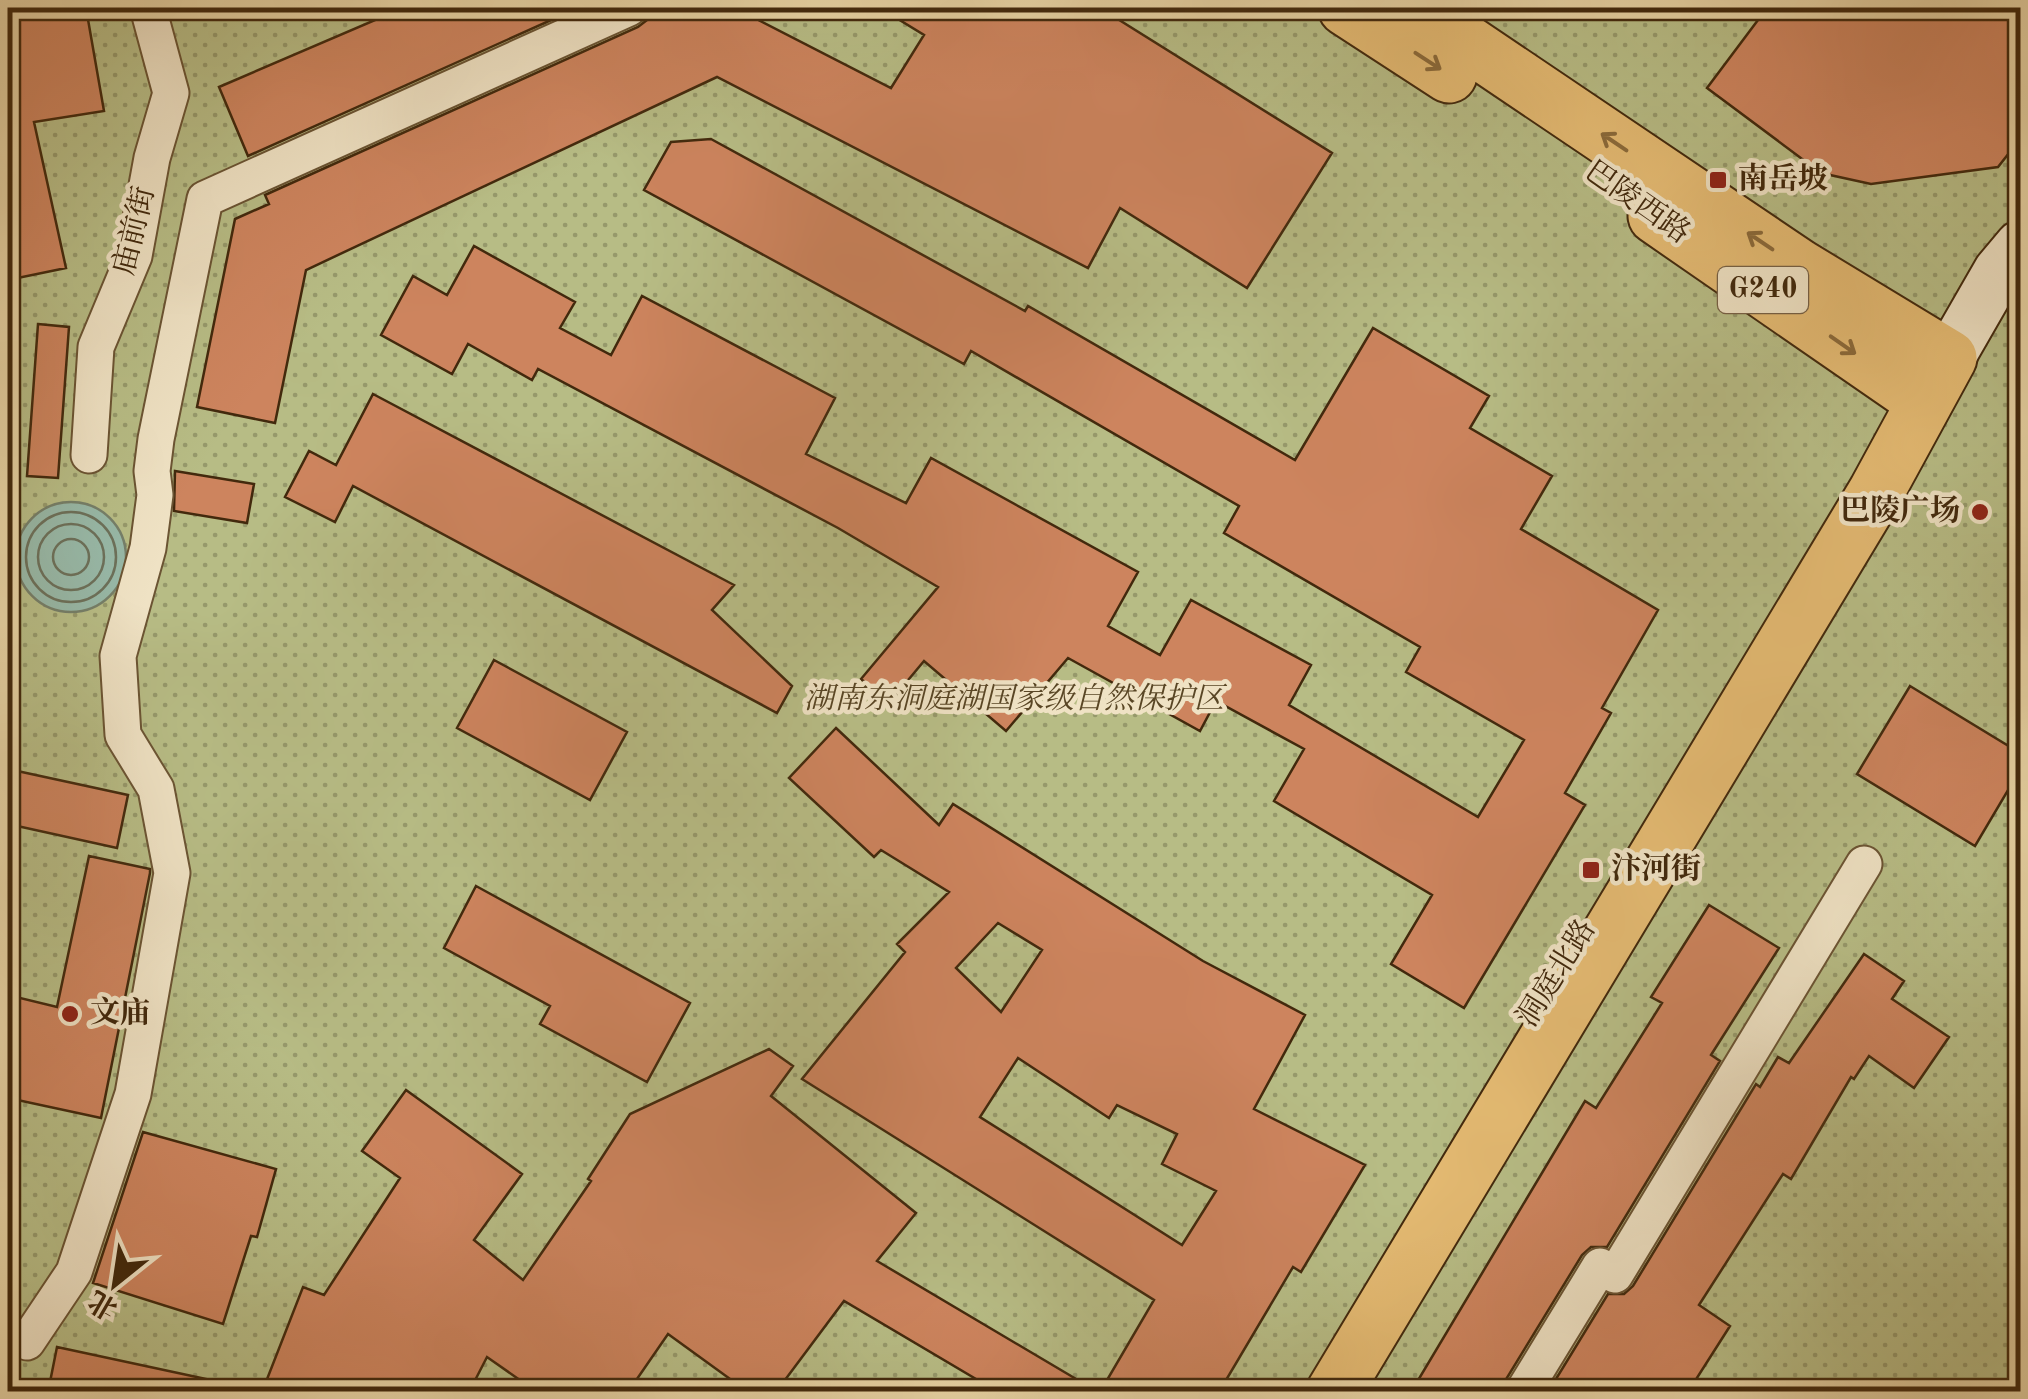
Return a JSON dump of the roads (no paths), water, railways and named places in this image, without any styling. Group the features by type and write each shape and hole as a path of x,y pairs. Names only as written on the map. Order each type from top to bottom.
{"main road":[{"name":"巴陵西路","path":"1346,8 1502,110 1929,375"},
{"name":"巴陵西路","path":"1415,8 1799,267 1929,375"},
{"path":"1929,375 2020,246"},
{"name":"洞庭北路","path":"1304,1392 1797,584 1929,375"},
{"name":"洞庭北路","path":"1334,1392 1876,492 1929,375"}],"street":[{"name":"庙前街","path":"89,454 96,347 134,256 152,158 171,93 148,8"},
{"path":"28,1342 74,1272 134,1094 172,873 156,790 123,735 118,656 124,624 145,563 155,495 152,470 156,439 204,198 629,8"},
{"path":"1523,1392 1600,1266 1615,1275 1864,864"}],"water":[{"path":"71,502 92,506 110,518 122,536 126,557 122,578 110,596 92,608 71,612 50,608 32,596 20,578 16,557 20,536 32,518 50,506"}],"place":[{"name":"南岳坡","path":"1718,180"},
{"name":"巴陵广场","path":"1980,512"},
{"name":"汴河街","path":"1591,870"},
{"name":"文庙","path":"70,1014"}],"park label":[{"name":"湖南东洞庭湖国家级自然保护区","path":"1014,700"}]}
